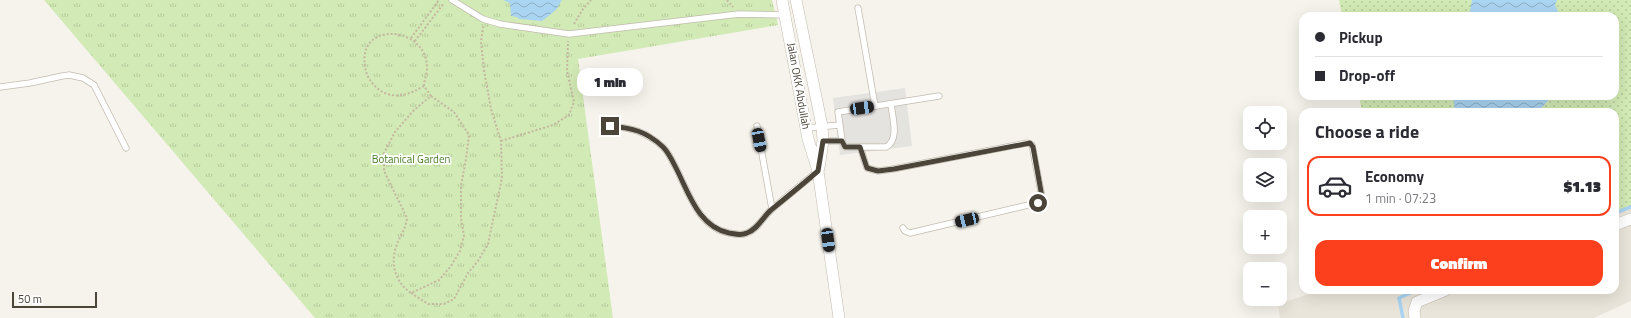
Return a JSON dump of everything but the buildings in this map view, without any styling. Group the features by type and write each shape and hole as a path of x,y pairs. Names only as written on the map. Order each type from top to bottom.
{"street":[{"name":"Jalan OKK Abdullah","path":"782,0 808,139 818,171 839,318"},
{"name":"Jalan OKK Abdullah","path":"796,0 822,126 823,141 818,171"},
{"path":"1619,224 1631,219"},
{"path":"1415,318 1414,310 1417,302 1436,294"}],"lane":[{"path":"452,0 483,19 500,24 569,34 739,14 786,15"},
{"path":"858,8 875,106"},
{"path":"0,86 30,83 69,75 83,78 94,85 126,148"},
{"path":"891,104 894,134 892,143 886,148 845,147 842,141 838,112 939,96"},
{"path":"806,128 840,125"},
{"path":"610,126 636,129 663,147 671,157 693,203 705,221 711,226 726,232 740,235 747,233 760,223 772,209 818,171"},
{"path":"756,126 772,209"},
{"path":"823,141 842,141"},
{"path":"860,147 867,168 878,171 901,168 1027,143 1032,145 1042,197 1041,202 910,233 905,231 903,228"}],"path":[{"path":"411,38 439,0"},
{"path":"415,41 446,0"},
{"path":"501,141 553,125 569,115 574,102 567,71 569,34 583,9 591,0"},
{"path":"431,96 414,110 395,132 384,153 384,172 407,218 396,247 394,263 398,280 405,289 428,304 444,304 454,299 468,273 478,262 488,244 502,178 501,141 491,110 484,70 482,42 483,19"},
{"path":"395,33 411,38 424,53 427,60 427,76 424,86 406,95 389,94 374,86 366,71 365,55 371,41 378,36 395,33"},
{"path":"411,293 439,280 451,266 460,251 464,236 461,186 469,134 454,112 431,96 424,86"}],"shaded area":[{"path":"905,88 912,146 840,155 833,98"},
{"path":"1631,208 1631,301 1594,318 1280,318 1278,306 1287,306 1287,301 1309,294 1619,294 1619,212"}],"green space":[{"name":"Botanical Garden","path":"44,0 772,0 778,25 578,59 613,318 315,318"},
{"path":"1339,0 1631,0 1631,207 1619,212 1619,108 1361,108 1360,100 1619,100 1619,12 1341,12"}],"water":[{"path":"503,0 562,0 556,10 542,21 519,19 511,16 510,3"},
{"path":"1472,0 1557,0 1555,5 1558,12 1470,12"},
{"path":"1454,100 1548,100 1542,108 1454,108"}],"waterway":[{"path":"1619,212 1631,207"},
{"path":"1403,318 1399,298 1408,294"}],"route":[{"path":"610,126 636,129 663,147 671,157 693,203 705,221 711,226 726,232 740,235 754,229 772,209 818,171 823,141 842,141 845,147 860,147 864,164 867,168 878,171 1030,143 1033,147 1042,197 1041,202 1038,203"}]}
